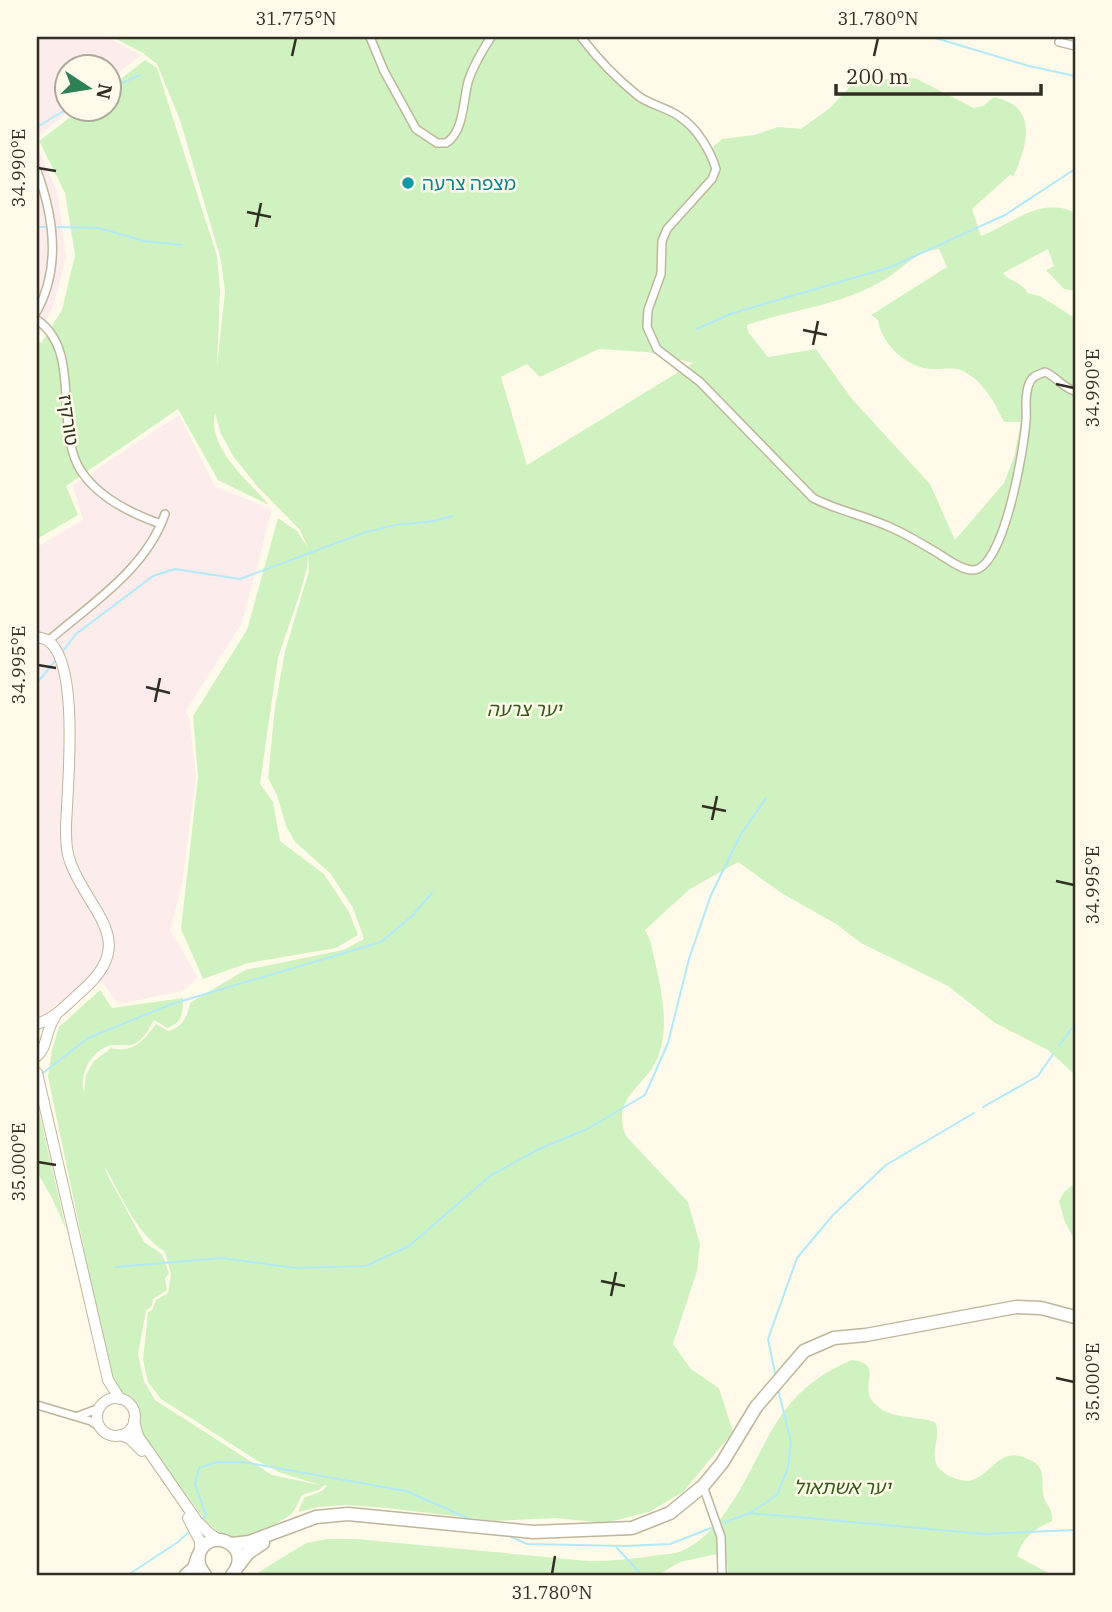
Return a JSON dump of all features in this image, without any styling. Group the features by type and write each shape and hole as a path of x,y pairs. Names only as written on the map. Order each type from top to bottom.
{"highway":[{"path":"186,1575 194,1567 207,1543 249,1542 316,1517 348,1514 533,1532 632,1528 670,1513 703,1486 722,1463 756,1408 804,1351 834,1338 866,1335 1016,1307 1041,1308 1075,1317"},
{"path":"235,1572 242,1558 257,1546 301,1525 337,1517 374,1516"},
{"path":"225,1542 238,1555 235,1572"},
{"path":"199,1555 199,1566 205,1575"}],"street":[{"path":"370,37 416,128 437,143 446,143 455,135 468,82 491,37"},
{"path":"581,37 594,54 639,97 680,116 706,146 716,169 712,179 667,229 662,241 660,274 648,310 647,327 657,349 700,382 813,498 891,527 958,566 980,569 990,559 998,543 1016,488 1029,385 1035,375 1045,372 1054,376 1067,389 1075,391"},
{"path":"1059,42 1075,47"},
{"path":"37,171 49,212 53,245 50,278 37,311"},
{"name":"טורקיז","path":"37,320 51,333 61,354 68,432 81,471 108,498 161,524"},
{"path":"48,641 134,566 148,548 165,514"},
{"path":"37,637 48,641 62,663 68,692 67,852 76,875 105,925 109,939 106,962 97,977 57,1014 37,1025 45,1040"},
{"path":"57,1014 48,1028 39,1054 39,1078 108,1380 120,1399 132,1407 138,1436 197,1525 199,1555"},
{"path":"100,1427 97,1419 108,1380"},
{"path":"75,1416 86,1415 111,1399 120,1399"},
{"path":"37,1405 94,1422 109,1435 121,1435 130,1439 197,1525 225,1542"},
{"path":"121,1435 128,1431 134,1421"},
{"path":"703,1486 721,1537 722,1575"}],"shaded area":[{"path":"37,37 106,37 141,55 122,70 122,52 52,52 52,122 56,122 37,137"},
{"path":"37,146 57,191 66,256 54,304 37,340"},
{"path":"179,415 215,487 272,509 242,623 185,712 189,717 196,776 182,883 170,930 198,978 182,991 119,1004 96,975 37,1020 37,547 83,520 73,485"}],"green space":[{"name":"יער צרעה","path":"112,37 576,37 589,54 637,93 685,126 708,151 722,139 754,135 778,127 801,129 830,108 855,81 915,78 974,108 983,106 994,97 1010,103 1021,113 1025,122 1025,141 1013,177 1011,174 972,209 981,236 1038,209 1062,208 1075,213 1075,291 1064,289 1046,270 1054,266 1048,249 1003,273 1028,293 1040,296 1075,318 1075,1075 1048,1050 995,1023 948,986 861,943 836,924 783,894 738,862 690,889 645,930 660,983 664,1029 658,1057 626,1102 622,1123 626,1136 688,1202 700,1244 697,1271 673,1344 691,1369 719,1388 733,1432 683,1492 649,1512 605,1523 555,1518 495,1521 346,1505 298,1512 304,1498 322,1491 327,1486 324,1485 319,1490 302,1495 293,1512 282,1520 246,1537 232,1537 207,1523 139,1430 136,1406 112,1382 48,1077 59,1027 100,990 112,1008 183,998 183,1008 177,1023 168,1028 154,1020 136,1043 108,1046 96,1054 87,1065 83,1079 84,1093 86,1075 94,1061 111,1048 132,1047 156,1024 168,1031 177,1027 186,1017 190,1003 245,970 343,950 364,939 353,908 330,873 295,842 268,778 275,707 285,651 309,571 308,554 299,596 278,658 260,784 273,802 280,841 324,874 349,912 358,935 336,948 248,963 203,979 181,929 198,777 193,716 247,630 278,518 297,531 308,548 300,530 256,485 233,456 221,434 215,413 214,426 223,451 269,505 218,480 178,409 66,486 78,515 37,539 37,344 42,342 62,310 75,255 65,193 39,141 64,122 122,122 122,78 145,60 157,68 217,256 220,290 217,367 225,292 221,260 180,120 157,64 143,53","holes":["939,249 947,267 871,315 878,320 889,345 904,359 922,368 963,371 985,389 1004,422 1021,422 1014,457 1004,483 955,540 930,484 852,399 816,349 768,357 748,332 747,325 854,294 887,278 917,256 931,250","599,349 647,352 693,363 527,465 501,377 527,364 540,377","105,1167 138,1225 165,1252 171,1274 168,1293 156,1300 152,1310 148,1312 143,1360 148,1382 161,1399 256,1460 281,1473 320,1485 272,1475 155,1400 144,1381 138,1354 146,1311 152,1306 153,1299 167,1290 165,1279 169,1273 162,1254 144,1242"]},
{"path":"37,1103 66,1229 37,1172"},
{"path":"1075,1183 1075,1241 1065,1222 1059,1201 1064,1192"},
{"name":"יער אשתאול","path":"852,1360 867,1366 869,1395 879,1408 894,1414 935,1422 935,1461 948,1476 965,1481 976,1479 1003,1458 1010,1456 1019,1456 1038,1466 1042,1473 1043,1496 1052,1521 1030,1534 1017,1556 1052,1575 728,1575 726,1552 680,1562 658,1575 254,1575 306,1543 327,1539 356,1539 588,1561 632,1559 679,1552 697,1542 725,1513 778,1420 793,1400 820,1377"}],"waterway":[{"path":"932,37 1029,66 1075,76"},
{"path":"122,83 140,75"},
{"path":"37,127 52,118"},
{"path":"697,329 730,314 891,267 1005,215 1075,169"},
{"path":"37,227 46,227"},
{"path":"57,227 99,228 144,241 182,245"},
{"path":"63,651 76,634 153,576 175,569 240,579 366,532 452,516"},
{"path":"37,683 55,661"},
{"path":"116,1267 222,1258 296,1268 366,1266 409,1246 490,1176 539,1149 587,1129 645,1095 668,1043 689,959 711,895 741,834 766,798"},
{"path":"43,1073 88,1038 172,1004 381,942 412,916 432,893"},
{"path":"1059,1046 1075,1024"},
{"path":"983,1107 1038,1076 1053,1054"},
{"path":"775,1373 768,1339 797,1258 833,1215 886,1165 974,1113"},
{"path":"723,1523 750,1513 777,1495 788,1468 791,1442 778,1389"},
{"path":"202,1519 206,1515 195,1484 199,1468 217,1462 243,1462 406,1491 472,1520"},
{"path":"750,1513 985,1534 1075,1530"},
{"path":"507,1535 527,1544 626,1546 670,1544 711,1528"},
{"path":"128,1575 178,1542 191,1530"},
{"path":"617,1548 642,1575"}],"place":[{"name":"מצפה צרעה","path":"408,183"}]}
